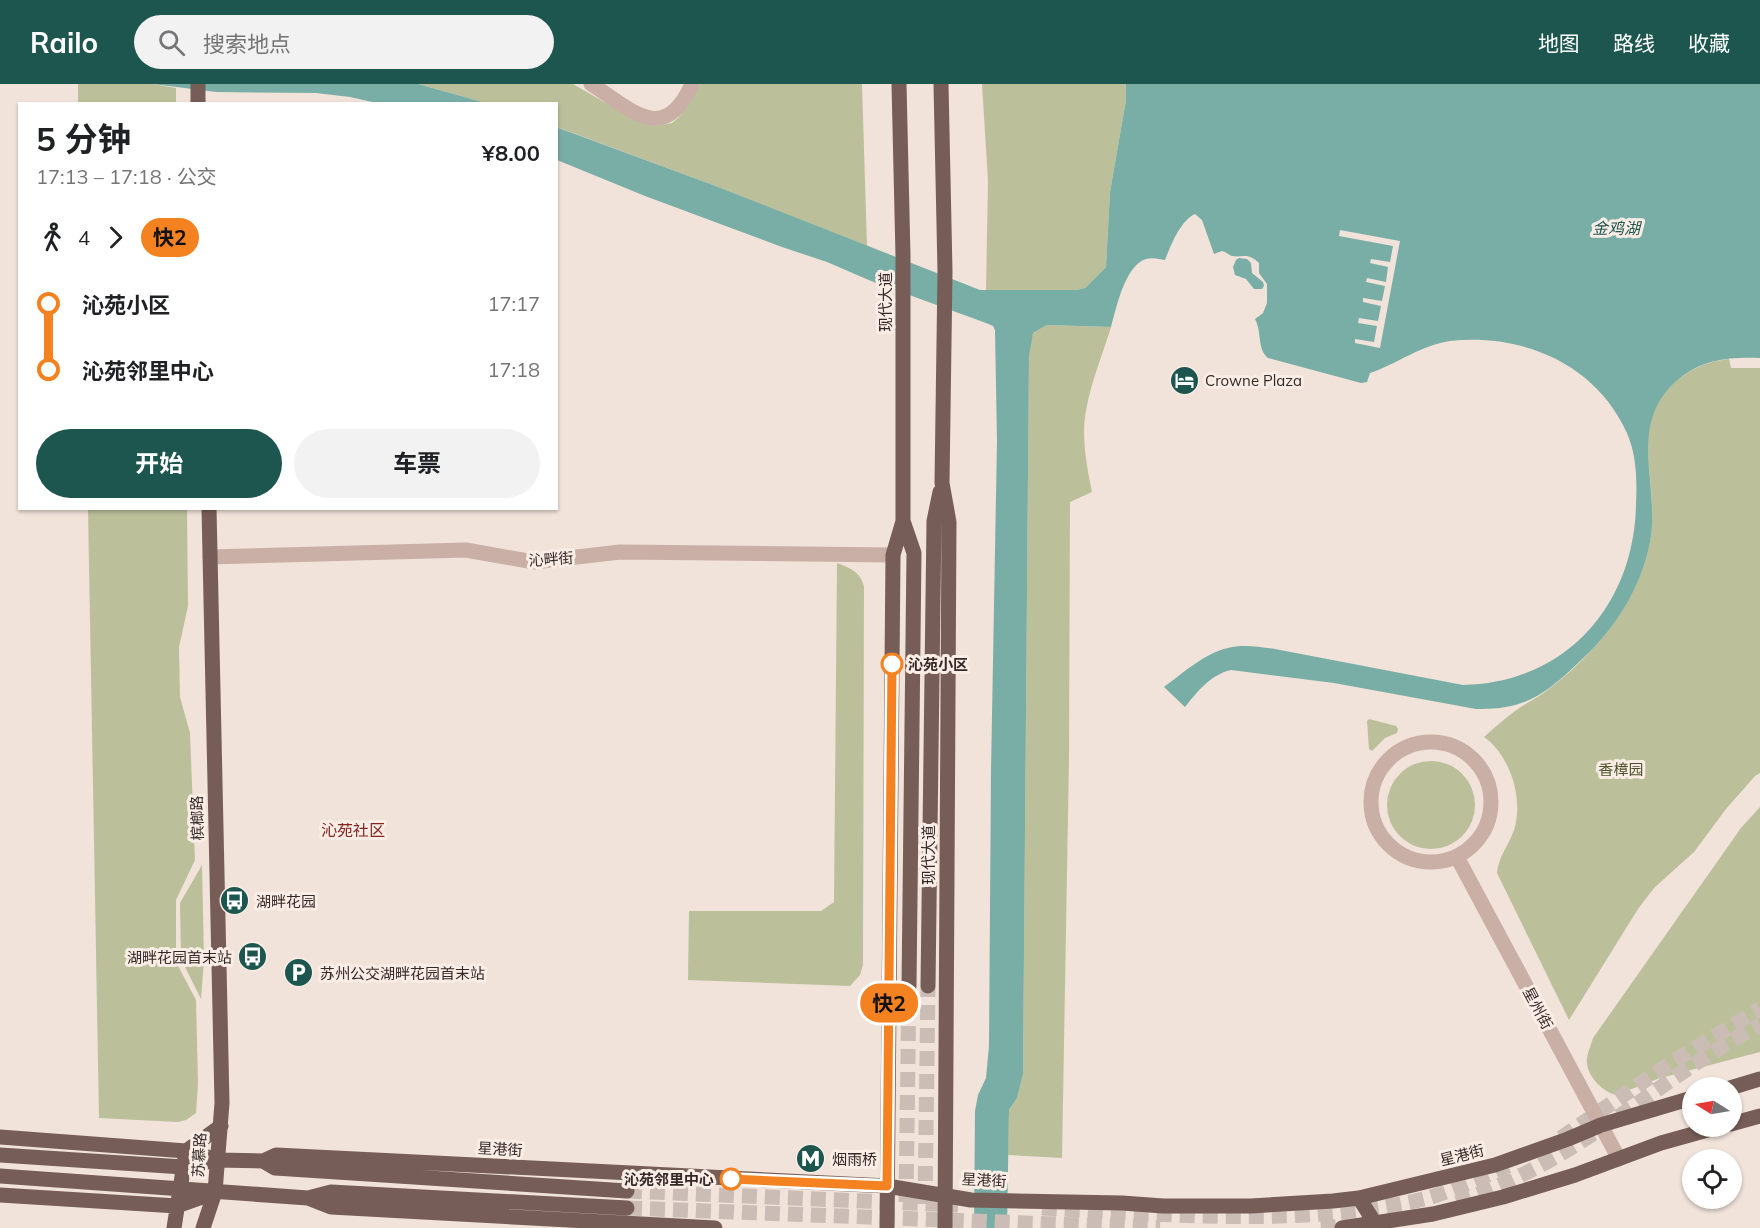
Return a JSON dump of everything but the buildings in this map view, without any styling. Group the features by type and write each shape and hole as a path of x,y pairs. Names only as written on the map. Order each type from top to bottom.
{"main road":[{"name":"现代大道","path":"887,1228 893,555 903,521 903,256 898,84"},
{"name":"现代大道","path":"941,84 945,273 942,483 949,522 945,1228"},
{"name":"现代大道","path":"927,986 934,521 942,483"},
{"name":"槟榔路","path":"209,510 222,1103 220,1126"},
{"name":"现代大道","path":"903,521 914,553 909,986"},
{"path":"1742,1084 1760,1079"},
{"name":"星港街","path":"0,1155 183,1167 217,1160 262,1161 276,1155 887,1186 971,1200 1202,1207 1359,1198 1496,1165 1601,1125 1682,1101"},
{"path":"1742,1121 1760,1116"},
{"name":"苏慕路","path":"174,1228 186,1151 220,1126"},
{"name":"苏慕路","path":"203,1228 215,1192 220,1126"},
{"path":"0,1137 186,1151 217,1160"},
{"path":"1334,1201 1343,1228 1377,1226 1503,1197 1683,1137"},
{"name":"星港街","path":"262,1161 275,1168 627,1191"},
{"path":"0,1176 308,1198 331,1207 715,1228"},
{"path":"0,1195 177,1206 215,1192"},
{"path":"308,1198 331,1192 627,1208"},
{"path":"1359,1198 1377,1226"}],"street":[{"path":"591,84 642,116 662,118 671,115 679,108 692,84"},
{"name":"沁畔街","path":"210,556 466,550 534,562 620,552 893,555"},
{"path":"1423,742 1438,742 1455,746 1474,760 1489,783 1492,801 1490,818 1483,834 1472,847 1457,857 1436,863 1413,861 1394,850 1379,834 1371,813 1371,790 1384,763 1395,753 1408,746 1423,742"},
{"name":"星州街","path":"1457,857 1619,1159"}],"green space":[{"path":"78,84 153,84 176,88 176,102 78,102"},
{"path":"418,84 573,84 639,122 655,126 672,123 679,117 700,84 862,84 867,246 558,127 558,102 482,102"},
{"path":"982,84 1126,84 1126,100 1110,192 1106,267 1085,288 1076,290 986,290 988,181"},
{"path":"1047,325 1111,327 1090,391 1085,418 1085,447 1092,492 1070,502 1069,758 1062,1158 1008,1155 1009,1110 1017,1098 1023,1074 1029,347 1033,333"},
{"name":"香樟园","path":"1729,359 1731,368 1760,368 1760,773 1726,809 1694,852 1654,888 1638,909 1569,1020 1497,873 1499,862 1517,818 1516,792 1508,766 1493,745 1484,737 1511,714 1570,672 1595,647 1617,619 1638,581 1650,540 1652,503 1648,446 1655,410 1664,394 1690,371 1715,361"},
{"path":"88,510 187,510 188,606 179,647 180,697 190,733 195,860 176,900 176,962 196,1000 198,1083 196,1113 178,1122 99,1118"},
{"path":"837,563 858,574 864,587 863,965 860,975 850,986 688,980 689,911 821,911 834,902"},
{"path":"1369,719 1396,726 1398,729 1397,733 1385,738 1372,751 1369,749 1367,721"},
{"path":"1431,761 1448,765 1462,774 1471,788 1475,805 1471,822 1462,836 1448,845 1431,849 1414,845 1400,836 1391,822 1387,805 1391,788 1400,774 1414,765"},
{"path":"1760,807 1760,1052 1660,1078 1616,1095 1606,1091 1597,1083 1588,1068 1587,1057 1593,1038 1741,828"},
{"path":"202,865 204,960 201,999 181,959 180,903"}],"water":[{"path":"153,84 418,84 482,102 372,102 316,93 216,92"},
{"name":"金鸡湖","path":"1126,84 1760,84 1760,358 1738,358 1707,363 1688,372 1663,396 1653,415 1649,435 1652,520 1650,542 1640,577 1613,625 1564,676 1542,693 1520,704 1492,709 1476,709 1334,683 1231,670 1211,680 1185,707 1164,687 1203,659 1234,647 1251,646 1275,649 1463,685 1500,681 1533,670 1562,654 1587,632 1608,605 1623,575 1632,541 1636,505 1635,460 1627,433 1597,388 1577,371 1530,348 1504,342 1477,340 1439,343 1370,373 1367,382 1361,383 1268,358 1262,350 1255,319 1263,313 1267,303 1267,284 1259,273 1259,263 1248,256 1232,256 1222,251 1214,254 1202,220 1195,214 1180,228 1165,260 1146,259 1132,270 1122,288 1111,327 1047,325 1033,333 1029,355 1023,1074 1017,1098 1009,1110 1007,1228 974,1228 975,1111 978,1095 986,1078 989,1046 997,441 995,330 993,326 986,323 645,196 558,160 558,128 713,185 980,290 1076,290 1085,288 1106,267 1110,192 1126,100"},
{"path":"1239,258 1247,259 1251,263 1252,273 1263,282 1262,289 1254,289 1246,279 1235,275 1233,267"}],"pier":[{"path":"1340,230 1400,241 1380,348 1355,343 1355,339 1374,342 1377,326 1358,323 1359,318 1378,321 1381,306 1363,302 1363,298 1382,301 1385,286 1366,282 1367,278 1386,282 1388,267 1370,263 1371,259 1390,262 1393,246 1339,236"}],"tunnel":[{"path":"906,1202 909,986"},
{"path":"925,1204 928,986"},
{"path":"1561,1138 1666,1066 1760,1009"},
{"path":"1457,1203 1512,1180 1564,1152 1685,1070 1760,1025"},
{"path":"1042,1208 1236,1217 1334,1213 1428,1198 1458,1188 1508,1166"},
{"path":"627,1191 958,1205"},
{"path":"627,1208 1160,1228"},
{"path":"1321,1228 1354,1225"}],"bus line":[{"name":"快2","path":"731,1179 887,1186 892,664"}],"place":[{"name":"Crowne Plaza","path":"1184,380"},
{"name":"沁苑小区","path":"892,664"},
{"name":"湖畔花园","path":"235,901"},
{"name":"湖畔花园首末站","path":"253,957"},
{"name":"苏州公交湖畔花园首末站","path":"299,973"},
{"name":"烟雨桥","path":"811,1159"},
{"name":"沁苑邻里中心","path":"731,1179"}],"district":[{"name":"沁苑社区","path":"353,830"}]}
